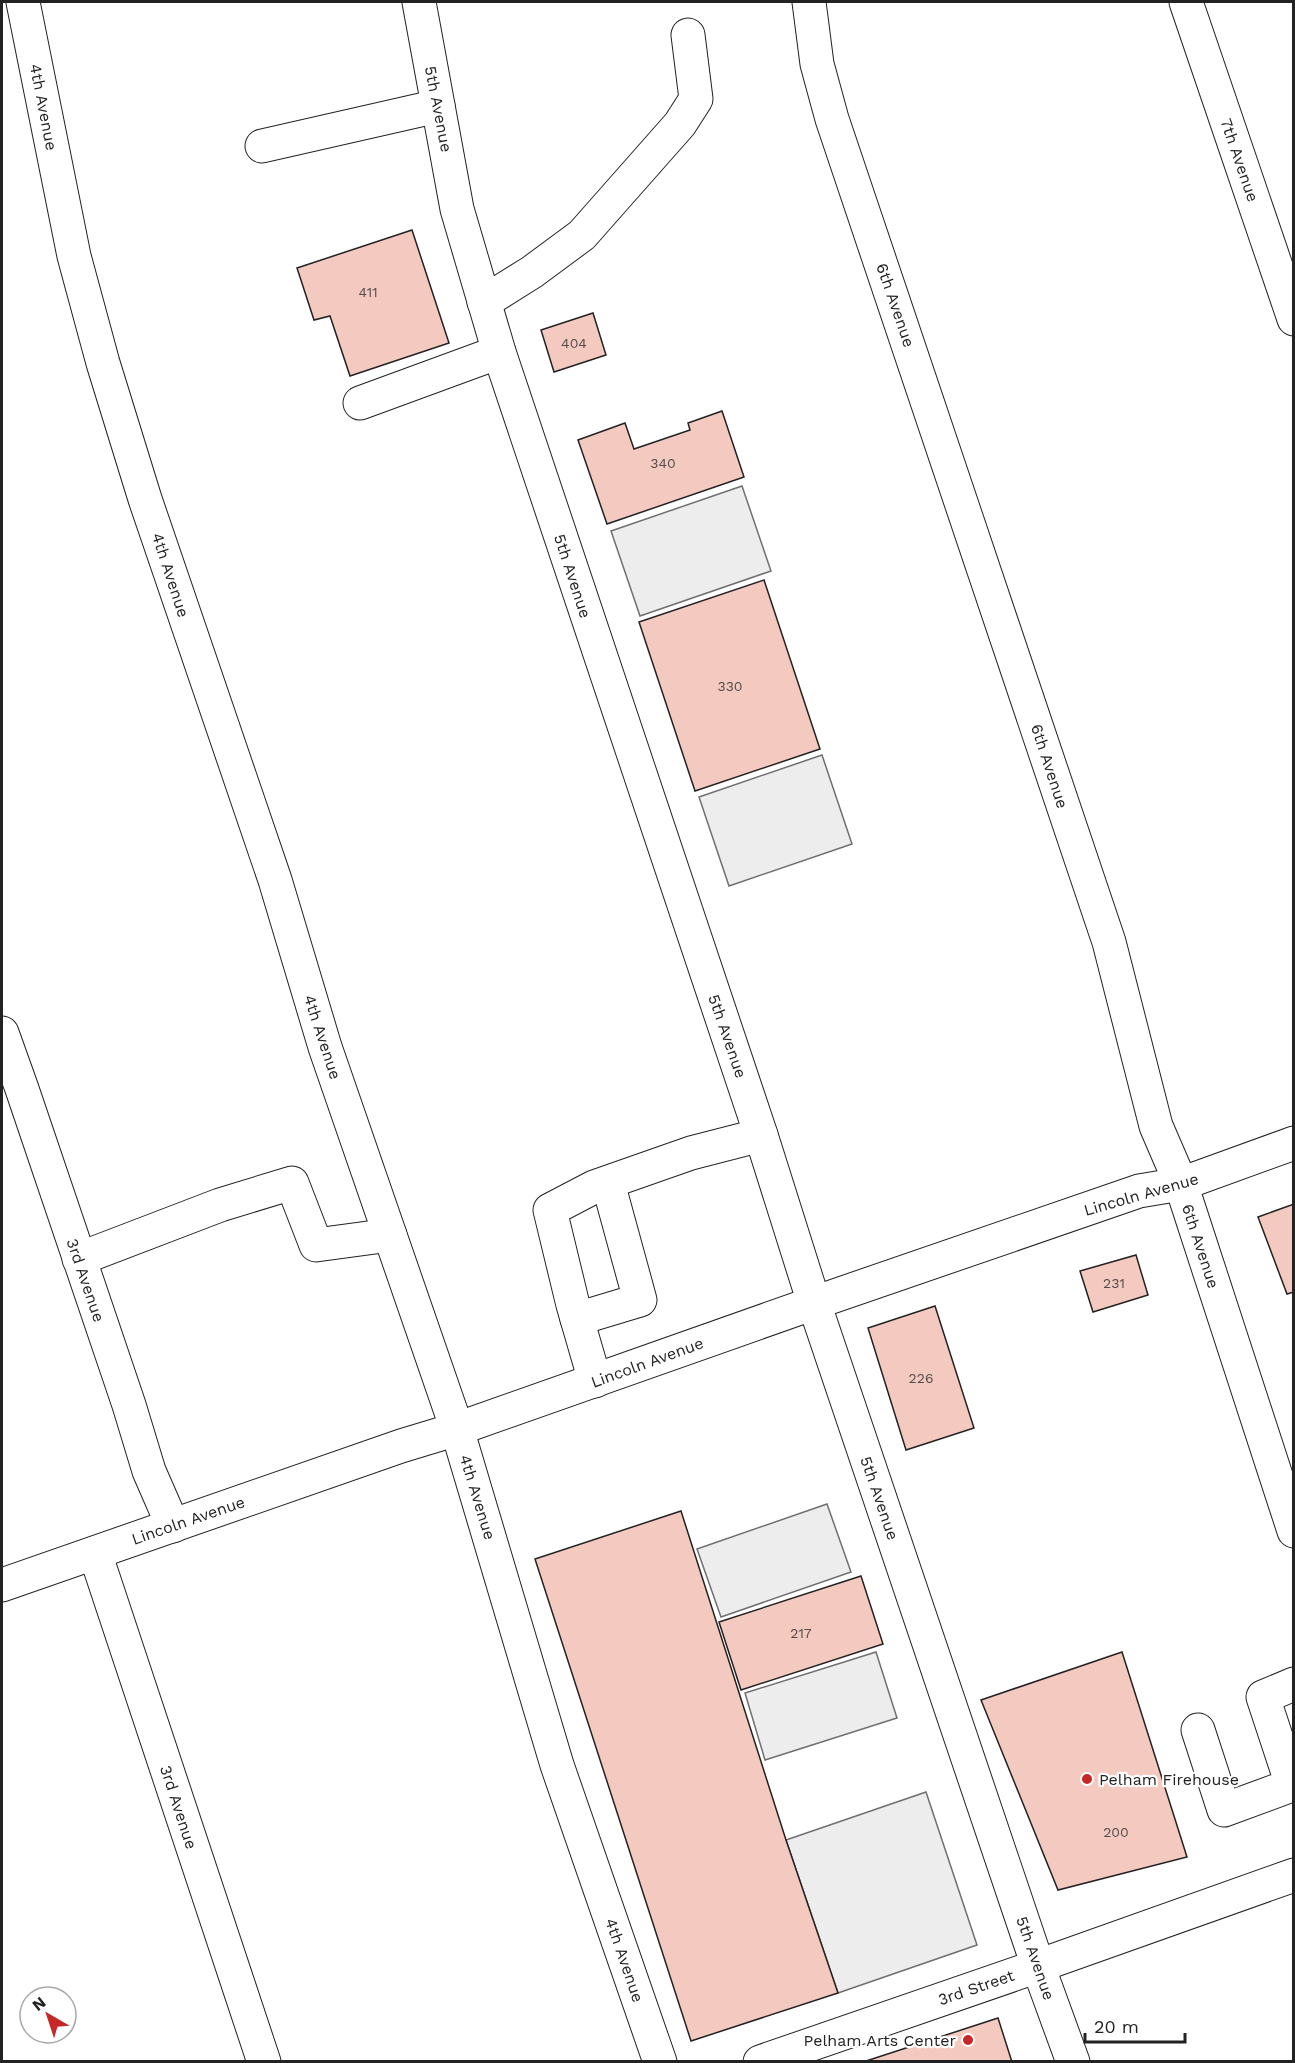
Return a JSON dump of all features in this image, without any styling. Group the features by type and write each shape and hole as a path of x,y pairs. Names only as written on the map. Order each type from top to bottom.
{"street":[{"name":"4th Avenue","path":"23,2 74,255 103,363 145,499 275,880 325,1047 457,1429 557,1765 660,2061"},
{"name":"5th Avenue","path":"419,2 457,209 499,352 761,1135 814,1303 1038,1966 1073,2061"},
{"name":"6th Avenue","path":"809,2 818,64 832,119 1109,942 1156,1126 1181,1184 1293,1531"},
{"name":"7th Avenue","path":"1186,2 1293,319"},
{"path":"484,302 532,272 582,235 680,124 696,99 688,35"},
{"path":"262,146 438,106"},
{"path":"360,403 499,352"},
{"name":"3rd Avenue","path":"2,1033 148,1471 173,1526"},
{"path":"595,1381 550,1210 594,1187 691,1153 761,1135"},
{"name":"Lincoln Avenue","path":"2,1585 1139,1191 1181,1184 1293,1143"},
{"path":"79,1259 220,1205 292,1183 316,1245 390,1235"},
{"path":"577,1319 640,1300 608,1183"},
{"name":"3rd Avenue","path":"96,1553 264,2061"},
{"path":"1198,1730 1224,1810 1292,1785 1263,1696 1293,1684"},
{"name":"3rd Street","path":"760,2061 1038,1966 1293,1875"}],"shaded area":[{"path":"742,486 771,571 640,616 611,531"},
{"path":"822,755 852,844 729,886 699,797"},
{"path":"827,1504 851,1572 721,1617 697,1549"},
{"path":"876,1652 897,1718 765,1760 745,1693"},
{"path":"926,1792 977,1945 838,1993 786,1840"}],"building":[{"path":"412,230 449,343 350,376 330,316 314,320 297,268"},
{"path":"593,313 606,355 554,372 541,330"},
{"path":"722,411 744,477 607,524 578,440 625,423 634,449 690,430 688,423"},
{"path":"764,580 820,749 695,791 639,622"},
{"path":"1294,1204 1294,1292 1287,1294 1258,1217"},
{"path":"1136,1255 1148,1295 1093,1312 1080,1271"},
{"path":"935,1306 974,1428 906,1450 868,1328"},
{"path":"681,1511 786,1840 838,1993 691,2041 535,1559"},
{"path":"861,1576 883,1644 741,1690 719,1622"},
{"name":"Pelham Firehouse","path":"1122,1652 1187,1857 1058,1890 981,1700"},
{"name":"Pelham Arts Center","path":"998,2018 1012,2062 863,2062"}],"place":[{"name":"Pelham Firehouse","path":"1087,1779"},
{"name":"Pelham Arts Center","path":"968,2040"}]}
